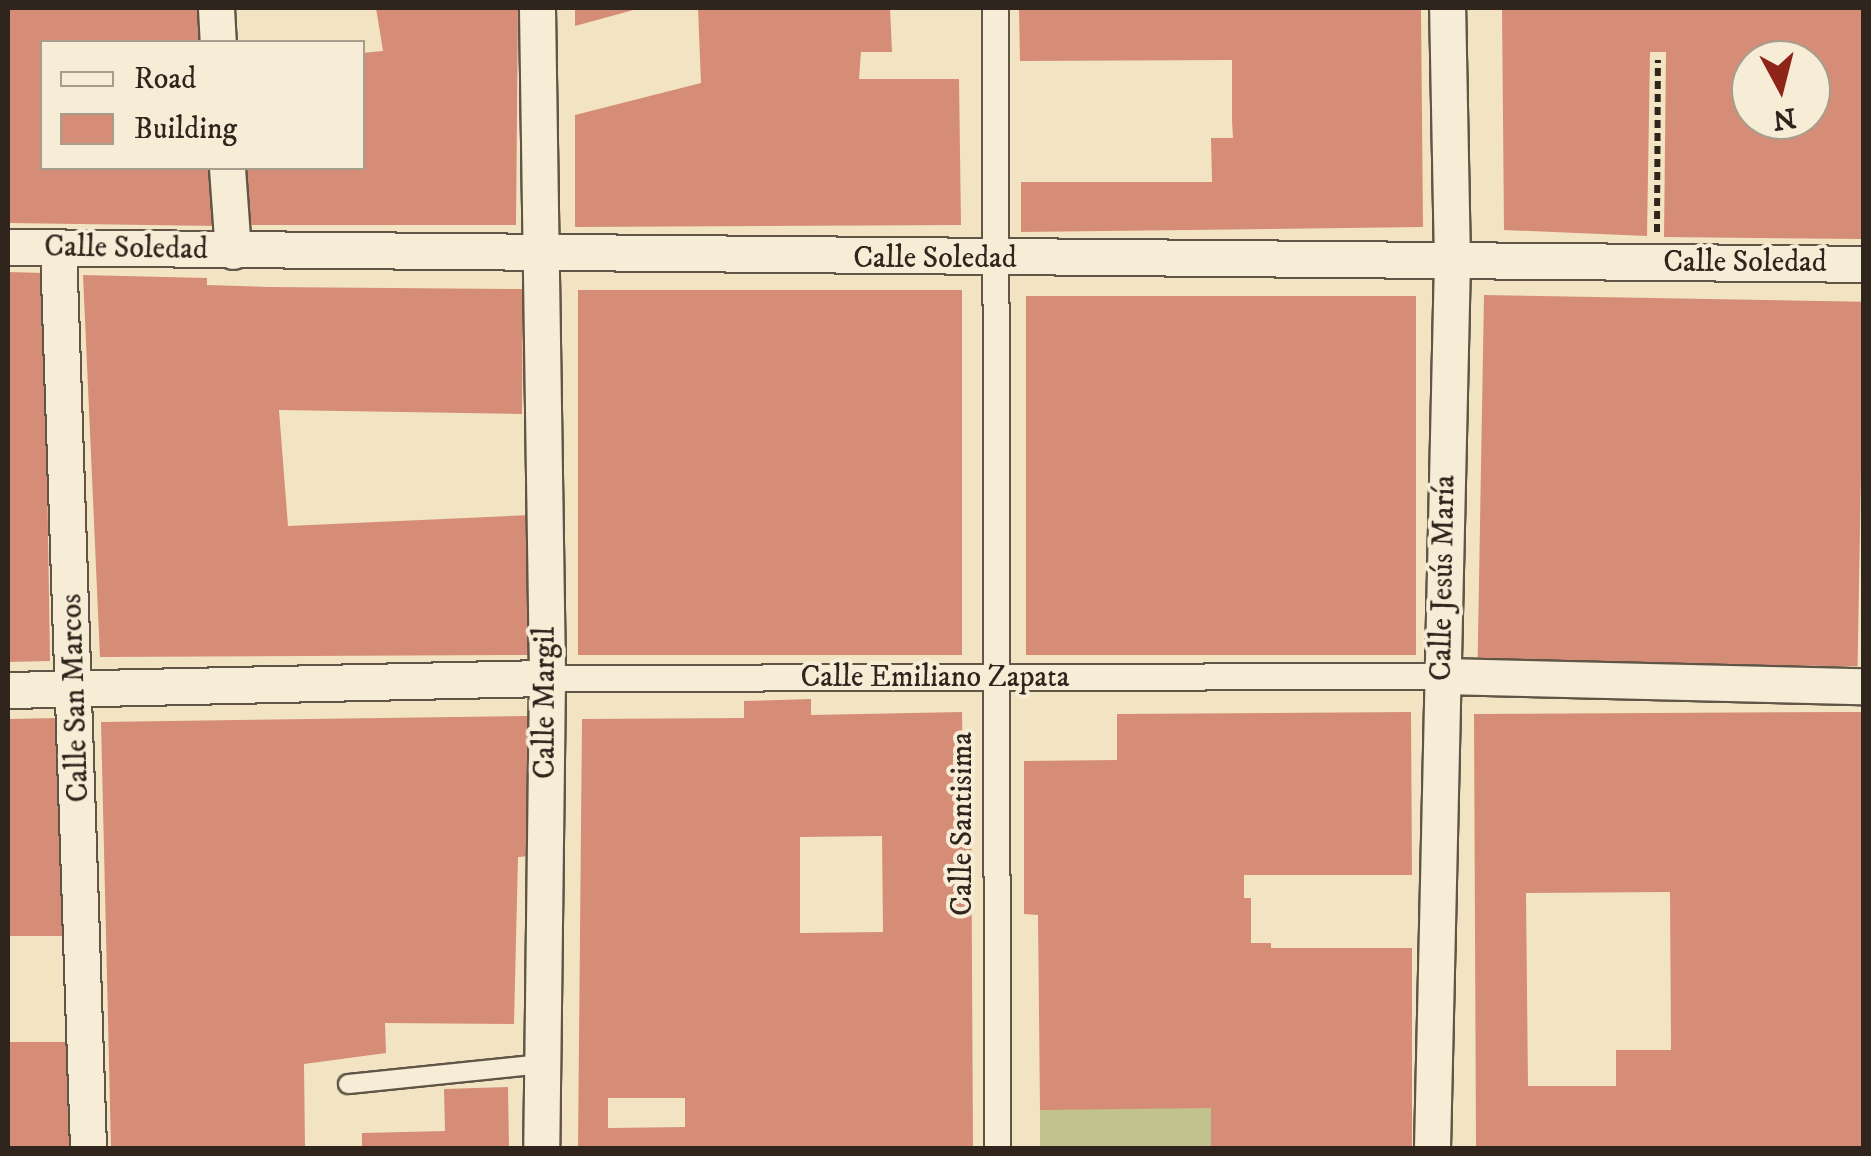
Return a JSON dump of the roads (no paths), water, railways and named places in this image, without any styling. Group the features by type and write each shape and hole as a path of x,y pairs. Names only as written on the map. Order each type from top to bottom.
{"street":[{"path":"216,8 218,40"},
{"name":"Calle Margil","path":"537,8 544,257 547,678 541,1148"},
{"name":"Calle Santisima","path":"995,8 996,1148"},
{"name":"Calle Jesús María","path":"1432,1148 1452,262 1448,8"},
{"path":"227,170 232,251"},
{"name":"Calle Soledad","path":"8,247 544,257 1864,264"},
{"name":"Calle San Marcos","path":"58,248 76,689 88,1148"},
{"name":"Calle Emiliano Zapata","path":"8,690 547,678 1441,676 1864,686"}],"lane":[{"path":"348,1084 543,1064"}]}
